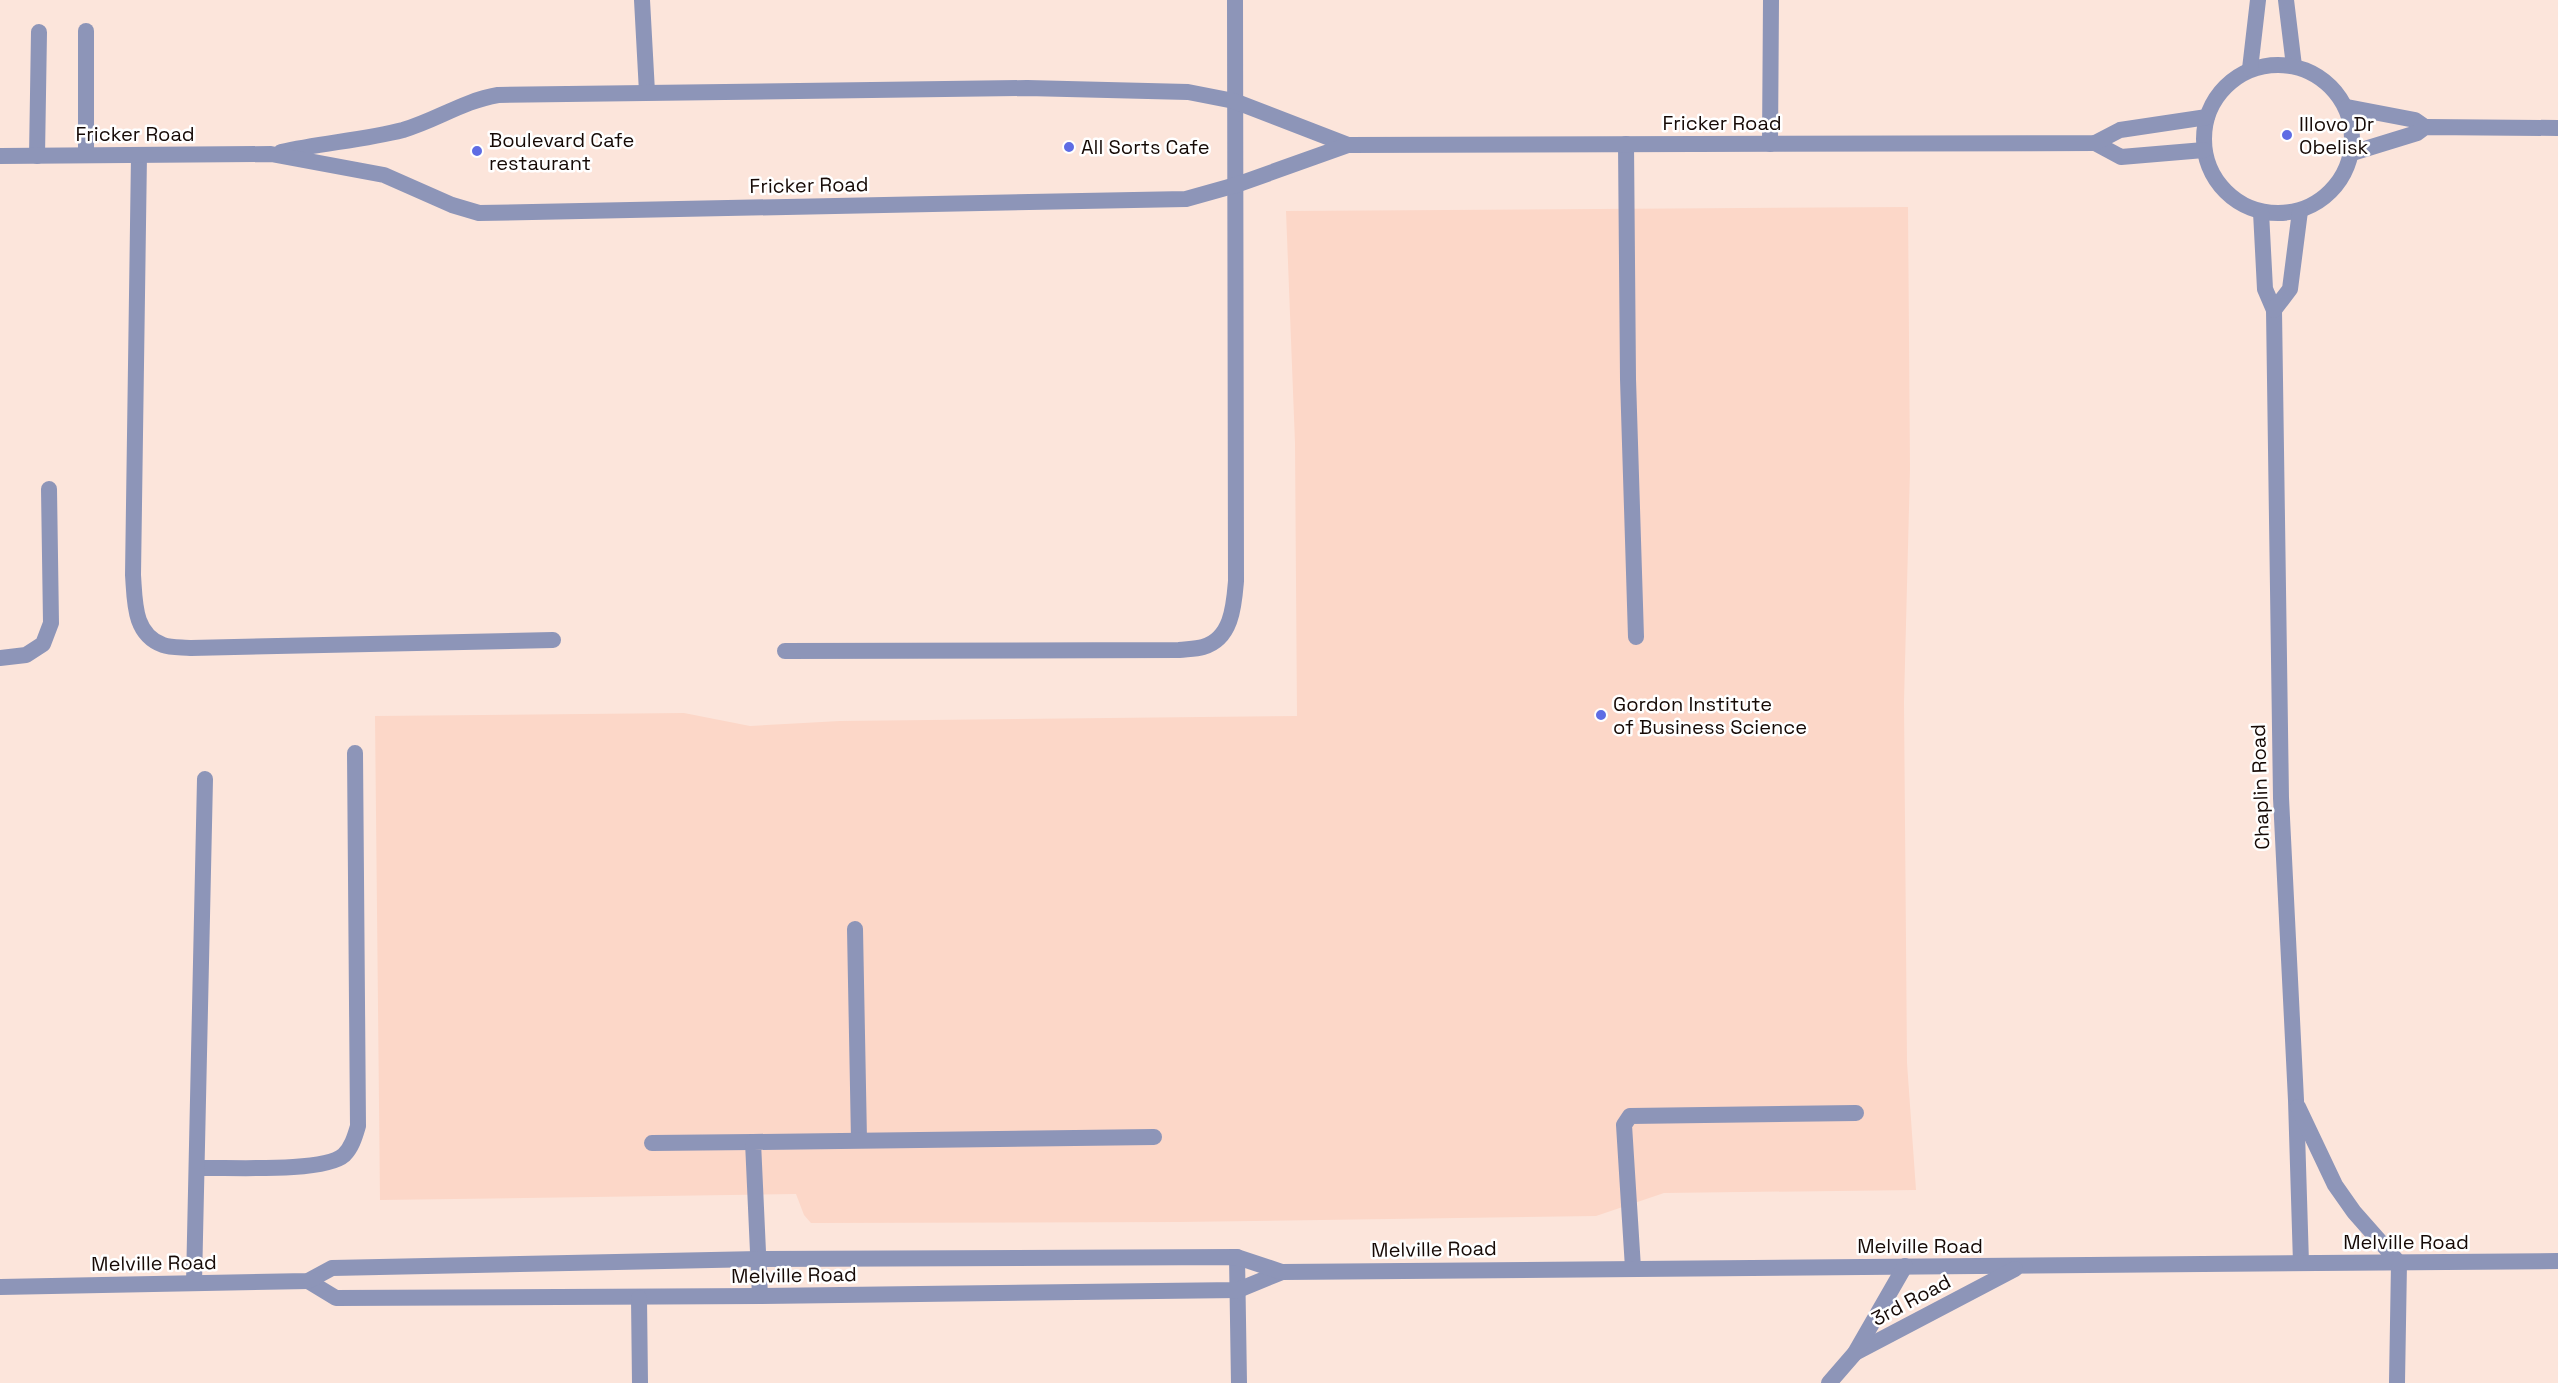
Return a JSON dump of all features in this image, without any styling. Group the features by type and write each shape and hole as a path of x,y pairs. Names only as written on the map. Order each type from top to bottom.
{"street":[{"path":"642,0 647,92"},
{"path":"785,651 1179,650 1205,647 1222,633 1233,615 1236,581 1235,0"},
{"path":"2250,69 2258,0"},
{"path":"2286,0 2294,66"},
{"path":"1770,4 1770,144"},
{"path":"86,31 86,155"},
{"path":"38,156 39,32"},
{"path":"2272,64 2294,66 2316,74 2334,88 2346,107 2353,129 2352,153 2341,180 2323,199 2300,211 2281,214 2260,212 2238,202 2220,185 2212,173 2204,150 2206,117 2216,97 2231,81 2250,69 2272,64"},
{"name":"Fricker Road","path":"0,156 271,154 401,130 426,122 475,99 498,95 1027,88 1188,92 1234,101 1348,145"},
{"path":"2346,107 2415,120 2425,127 2558,128"},
{"name":"Fricker Road","path":"271,154 384,175 452,205 479,213 1186,199 1236,185 1348,145 2095,143 2120,130 2206,117"},
{"path":"2352,153 2417,133 2425,127"},
{"name":"Fricker Road","path":"2095,143 2121,157 2204,150"},
{"path":"1626,144 1628,379 1636,637"},
{"path":"139,155 133,575 135,613 144,632 163,645 191,648 553,640"},
{"path":"2274,310 2290,290 2300,211"},
{"name":"Chaplin Road","path":"2260,212 2265,290 2274,310 2281,798 2301,1263"},
{"path":"0,658 26,655 43,644 51,623 49,489"},
{"path":"197,1168 311,1166 337,1159 353,1142 358,1125 355,753"},
{"path":"194,1283 205,779"},
{"path":"855,929 859,1140"},
{"path":"2295,1100 2335,1185 2360,1220 2398,1263 2397,1383"},
{"path":"1634,1268 1624,1125 1630,1116 1857,1113"},
{"path":"652,1143 1154,1137"},
{"path":"753,1142 760,1296"},
{"path":"1237,1257 1239,1383"},
{"name":"Melville Road","path":"0,1287 308,1281 332,1268 759,1259 1237,1257 1282,1272 2558,1262"},
{"name":"3rd Road","path":"1829,1383 1855,1353 1905,1266"},
{"name":"3rd Road","path":"1855,1353 2018,1268"},
{"name":"Melville Road","path":"308,1281 336,1298 639,1298 1238,1290 1282,1272"},
{"path":"639,1298 640,1383"}],"shaded area":[{"name":"Gordon Institute of Business Science","path":"1908,207 1910,469 1904,702 1907,1063 1916,1190 1664,1193 1596,1216 1180,1222 811,1223 804,1215 796,1194 380,1200 375,716 684,713 750,726 840,721 1297,716 1295,443 1286,211"}],"place":[{"name":"Illovo Dr Obelisk","path":"2287,135"},
{"name":"All Sorts Cafe","path":"1069,147"},
{"name":"Boulevard Cafe restaurant","path":"477,151"},
{"name":"Gordon Institute of Business Science","path":"1601,715"}]}
